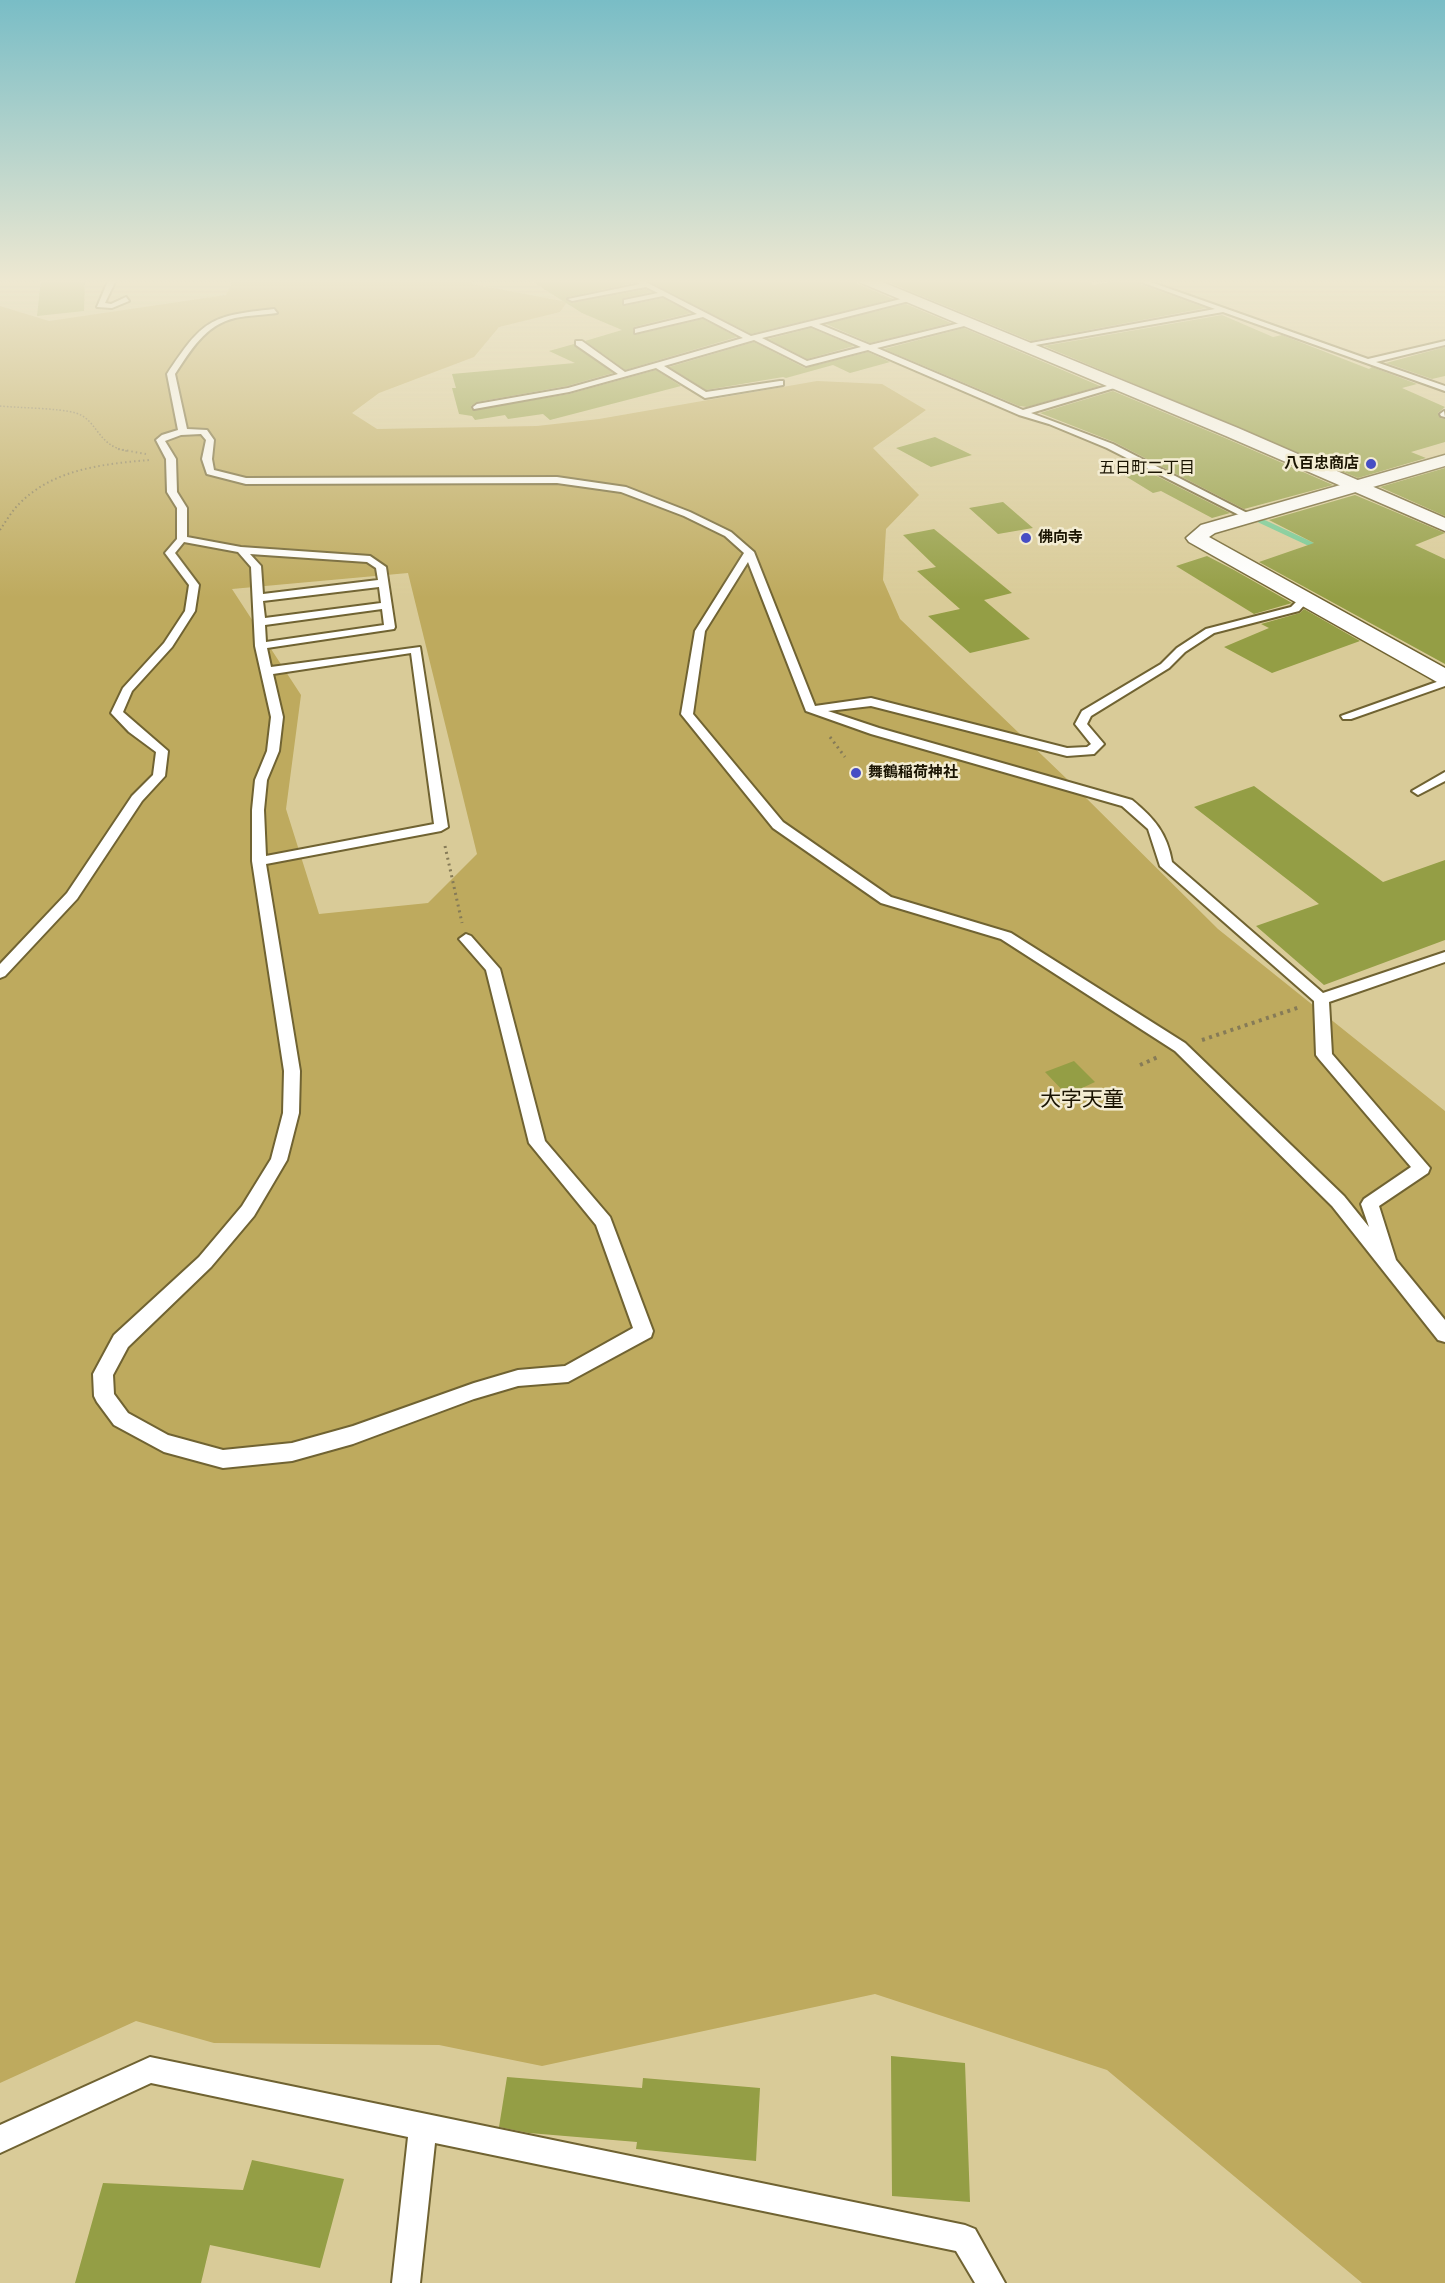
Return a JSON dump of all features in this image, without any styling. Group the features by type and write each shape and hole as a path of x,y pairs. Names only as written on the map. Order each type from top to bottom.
{"main road":[{"path":"1122,386 1445,525"},
{"path":"1445,460 1208,529 1196,538 1445,679"}],"lane":[{"path":"173,386 183,431"},
{"path":"477,407 586,386"},
{"path":"690,386 705,395 764,386"},
{"path":"957,386 1022,413 1105,443 1250,517"},
{"path":"1022,413 1113,386"},
{"path":"0,973 72,896 131,808 159,776 162,751 133,729 117,713 127,690 168,645 190,611 194,585 170,553 182,539 182,508 172,492 171,459 160,440 168,435 183,431 204,432 210,440 207,459 210,472 239,480 418,482 557,480 623,489 687,514 728,534 749,552 810,709"},
{"path":"182,539 241,550 370,560 381,567 390,627 261,646"},
{"path":"241,550 256,566 261,646 277,717 273,751 261,780 258,810 259,861 292,1071 291,1113 279,1160 248,1211 205,1262 122,1341 103,1374 104,1396 121,1419 165,1443 223,1459 292,1452 353,1436 474,1391 518,1378 568,1374 644,1331 604,1221 537,1143 493,969 466,939"},
{"path":"749,552 700,630 687,714 778,825 886,900 1006,936 1180,1047 1338,1201 1445,1334"},
{"path":"258,598 383,583"},
{"path":"810,709 871,702 1067,752 1090,751 1098,744 1081,724 1086,714 1166,666 1181,650 1210,631 1295,609 1304,600"},
{"path":"260,622 387,605"},
{"path":"259,861 441,827 416,649 268,671"},
{"path":"1347,716 1445,679"},
{"path":"810,709 875,731 1127,802 1154,825 1163,846 1165,863 1321,999 1324,1055 1422,1168 1370,1204 1391,1267"},
{"path":"1418,791 1445,776"},
{"path":"1321,999 1445,957"},
{"path":"0,2139 150,2070 965,2239 991,2283"},
{"path":"406,2283 423,2128"}],"path":[{"path":"0,406 76,413 88,420 101,438 116,449 171,459"},
{"path":"0,530 19,504 40,487 63,475 101,464 171,459"},
{"path":"441,827 466,939"},
{"path":"1140,1065 1180,1047 1321,999"}],"shaded area":[{"path":"0,386 399,386 379,393 352,413 377,429 537,426 599,419 791,386 885,386 926,410 873,448 919,495 886,529 883,580 900,619 1068,780 1218,929 1445,1111 1445,2283 1362,2283 1107,2070 875,1994 542,2066 439,2045 214,2043 136,2021 0,2083","holes":["408,573 477,854 428,903 319,914 286,809 301,695 232,589"]}],"building":[{"path":"455,386 569,386 477,402 471,406 472,410 569,394 600,386 681,386 550,420 543,414 508,419 505,415 475,420 472,416 459,414 452,388 456,388"},
{"path":"699,386 732,386 706,390"},
{"path":"971,386 1100,386 1027,407 1019,406"},
{"path":"1138,386 1411,386 1402,388 1445,407 1438,413 1440,418 1445,419 1445,442 1411,452 1426,458 1358,478"},
{"path":"1113,391 1333,485 1244,509 1114,442 1040,413"},
{"path":"935,437 972,455 931,467 896,448"},
{"path":"1445,468 1445,516 1380,487"},
{"path":"1143,469 1230,513 1212,518 1161,491 1153,493 1122,474"},
{"path":"1355,495 1445,533 1415,545 1445,559 1445,664 1259,562 1314,543 1269,520"},
{"path":"1003,502 1033,528 998,534 969,508"},
{"path":"934,529 1012,593 984,600 1030,639 970,653 928,616 960,609 917,571 936,567 903,535"},
{"path":"1207,556 1292,603 1254,614 1176,566"},
{"path":"1304,609 1360,641 1272,673 1224,647 1269,628 1261,624 1300,613"},
{"path":"1254,786 1383,882 1445,860 1445,940 1324,985 1256,926 1319,904 1194,807"},
{"path":"1074,1061 1095,1082 1067,1095 1045,1072"},
{"path":"891,2056 965,2063 970,2202 892,2196"},
{"path":"507,2077 642,2088 643,2078 760,2088 756,2161 636,2149 637,2142 529,2133 499,2127"},
{"path":"252,2160 344,2179 320,2268 210,2245 201,2283 75,2283 103,2183 243,2190"}],"waterway":[{"path":"1259,520 1319,548"}],"place":[{"name":"八百忠商店","path":"1371,464"},
{"name":"佛向寺","path":"1026,538"},
{"name":"舞鶴稲荷神社","path":"856,773"}],"district":[{"name":"五日町二丁目","path":"1147,468"},
{"name":"大字天童","path":"1082,1100"}]}
